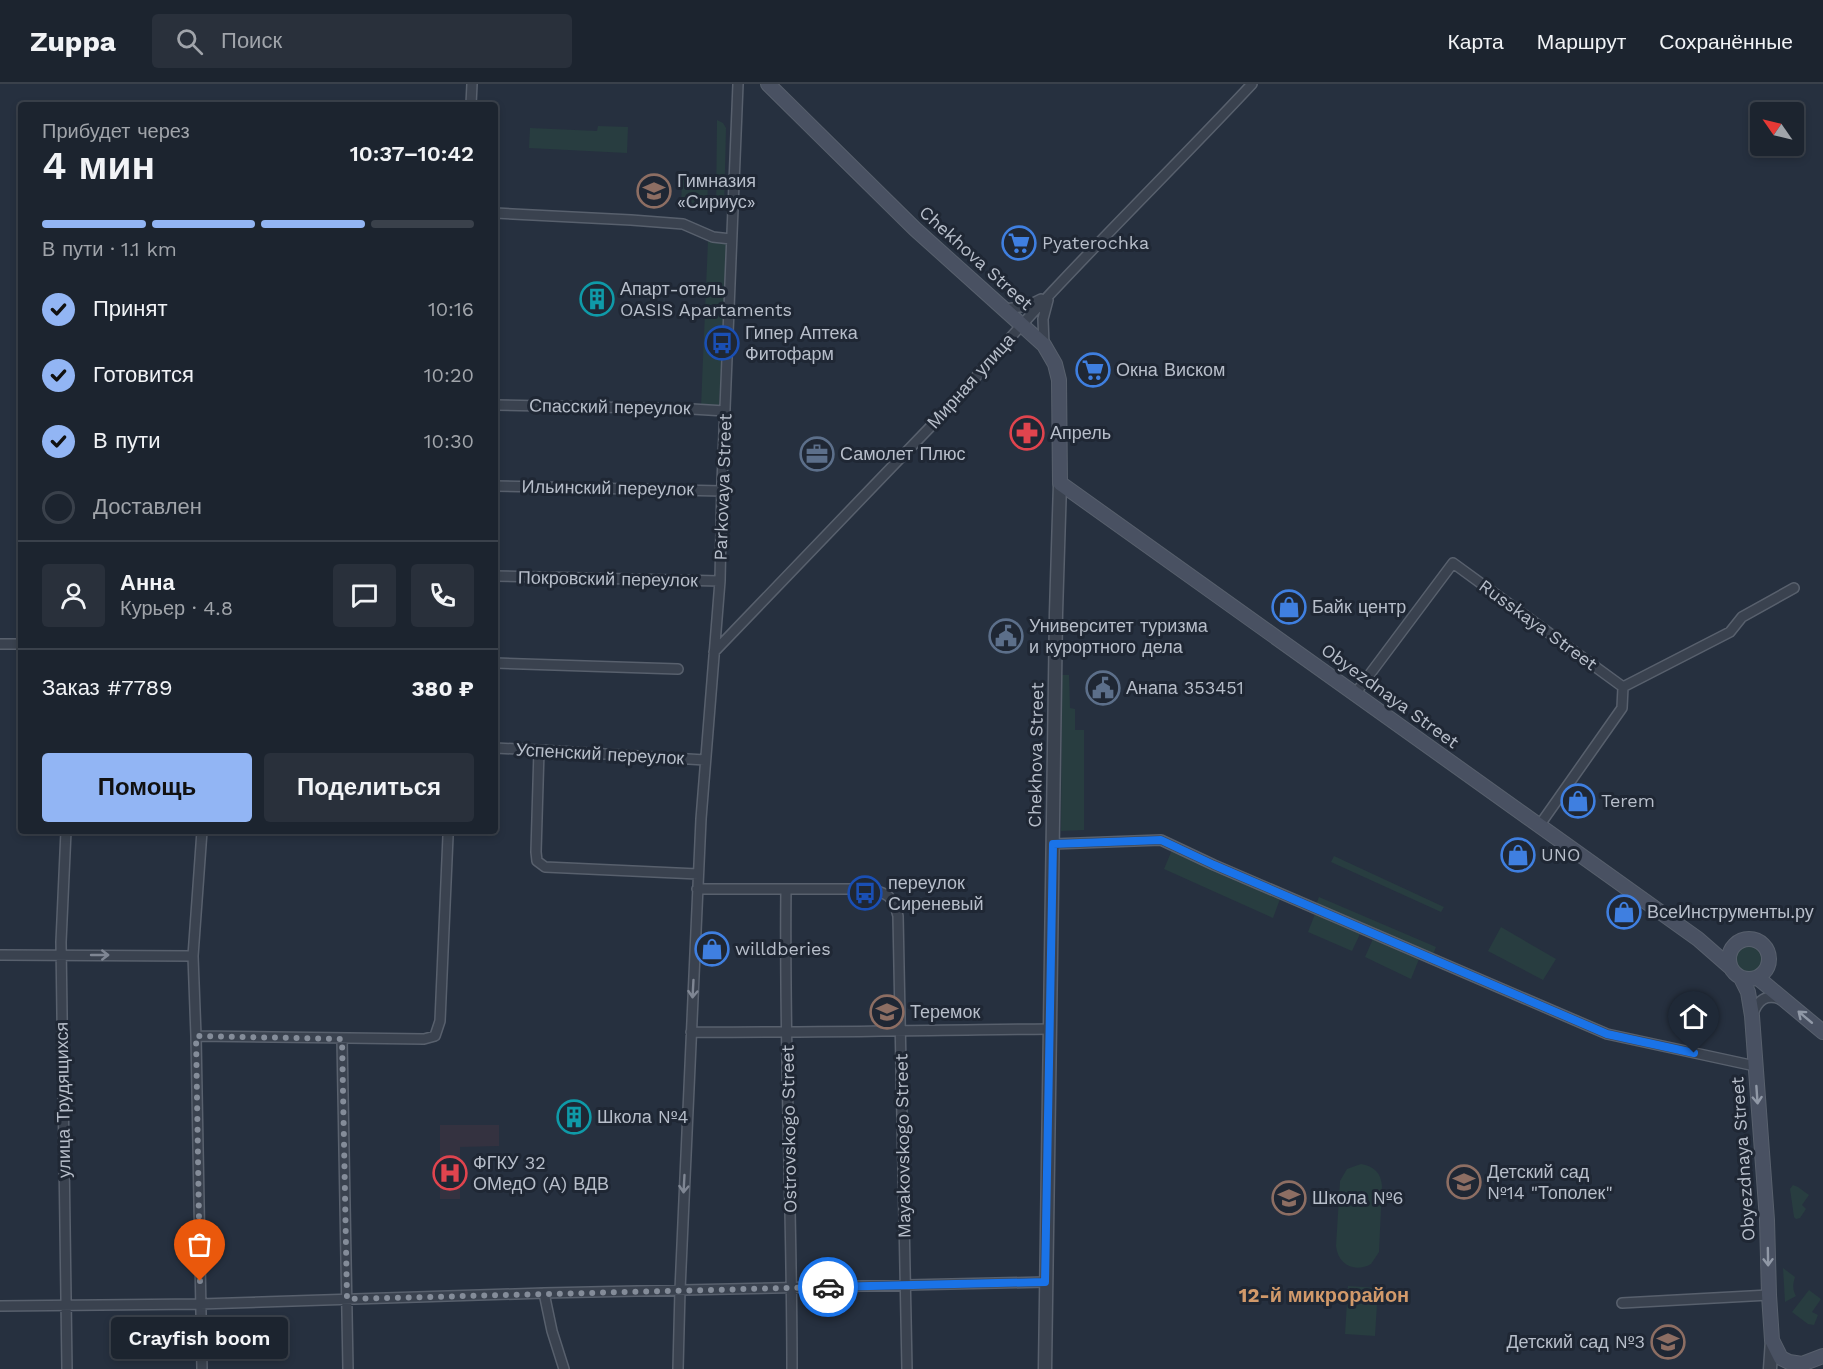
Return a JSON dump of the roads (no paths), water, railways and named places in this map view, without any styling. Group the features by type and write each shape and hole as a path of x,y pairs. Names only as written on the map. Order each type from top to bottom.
{"main road":[{"name":"Chekhova Street","path":"768,84 915,229 1044,345 1055,364 1059,380 1060,483"},
{"name":"Obyezdnaya Street","path":"1060,483 1698,939 1730,967"},
{"path":"1698,939 1722,944 1743,940 1755,939 1765,945 1770,962 1768,969 1758,978 1747,980 1741,978 1730,967 1732,948 1743,940"},
{"name":"Obyezdnaya Street","path":"1741,978 1749,993 1752,1016 1767,1220 1772,1340"},
{"path":"1758,978 1823,1032"},
{"path":"1772,1340 1782,1358 1789,1362 1802,1364 1821,1358"}],"street":[{"path":"471,102 472,84"},
{"name":"Parkovaya Street","path":"678,1369 697,889 720,581 738,84"},
{"name":"Мирная улица","path":"714,652 960,396 1051,293 1252,84"},
{"path":"498,213 683,224 713,237 731,239"},
{"path":"1005,309 1027,306 1051,293"},
{"path":"1044,345 1043,319 1051,293"},
{"name":"Спасский переулок","path":"498,405 725,411"},
{"name":"Chekhova Street","path":"1045,1369 1060,483"},
{"name":"Ильинский переулок","path":"498,486 722,490"},
{"name":"Russkaya Street","path":"1355,694 1453,563 1623,687"},
{"name":"Покровский переулок","path":"498,576 720,581"},
{"path":"1539,826 1622,708 1623,687 1730,632 1742,617 1794,588"},
{"path":"0,644 18,644"},
{"path":"498,663 678,669"},
{"name":"Успенский переулок","path":"498,748 705,760"},
{"path":"539,750 537,861 545,867 698,874"},
{"name":"улица Трудящихся","path":"66,834 61,955 67,1369"},
{"path":"202,834 193,956 202,1369"},
{"path":"196,1036 342,1039 424,1039 435,1036 440,1021 448,836"},
{"path":"1053,844 1161,840 1607,1034 1755,1066"},
{"path":"697,889 786,889"},
{"name":"Mayakovskogo Street","path":"786,889 868,889 885,892 895,904 898,916 907,1369"},
{"name":"Ostrovskogo Street","path":"786,889 785,960 792,1369"},
{"path":"0,955 193,956"},
{"path":"1752,1016 1756,1005 1762,998 1769,996 1788,1002"},
{"path":"691,1032 787,1033 1050,1029"},
{"path":"342,1039 348,1369"},
{"path":"0,1306 200,1304 544,1293 1045,1282"},
{"path":"544,1293 552,1331 564,1369"},
{"path":"1622,1303 1769,1295"},
{"name":"Obyezdnaya Street","path":"1770,1369 1772,1340"},
{"path":"1802,1369 1821,1358"}],"place":[{"name":"Гимназия «Сириус»","path":"654,191"},
{"name":"Pyaterochka","path":"1019,243"},
{"name":"Апарт-отель OASIS Apartaments","path":"597,299"},
{"name":"Гипер Аптека Фитофарм","path":"722,343"},
{"name":"Окна Виском","path":"1093,370"},
{"name":"Апрель","path":"1027,433"},
{"name":"Самолет Плюс","path":"817,454"},
{"name":"Байк центр","path":"1289,607"},
{"name":"Университет туризма и курортного дела","path":"1006,636"},
{"name":"Анапа 353451","path":"1103,688"},
{"name":"Terem","path":"1578,801"},
{"name":"UNO","path":"1518,855"},
{"name":"переулок Сиреневый","path":"865,893"},
{"name":"ВсеИнструменты.ру","path":"1624,912"},
{"name":"willdberies","path":"712,949"},
{"name":"Теремок","path":"887,1012"},
{"name":"Школа №4","path":"574,1117"},
{"name":"ФГКУ 32 ОМедО (А) ВДВ","path":"450,1173"},
{"name":"Детский сад №14 \"Тополек\"","path":"1464,1182"},
{"name":"Школа №6","path":"1289,1198"},
{"name":"Crayfish boom","path":"200,1281"},
{"name":"Детский сад №3","path":"1668,1342"}],"district":[{"name":"12-й микрорайон","path":"1324,1295"}]}
